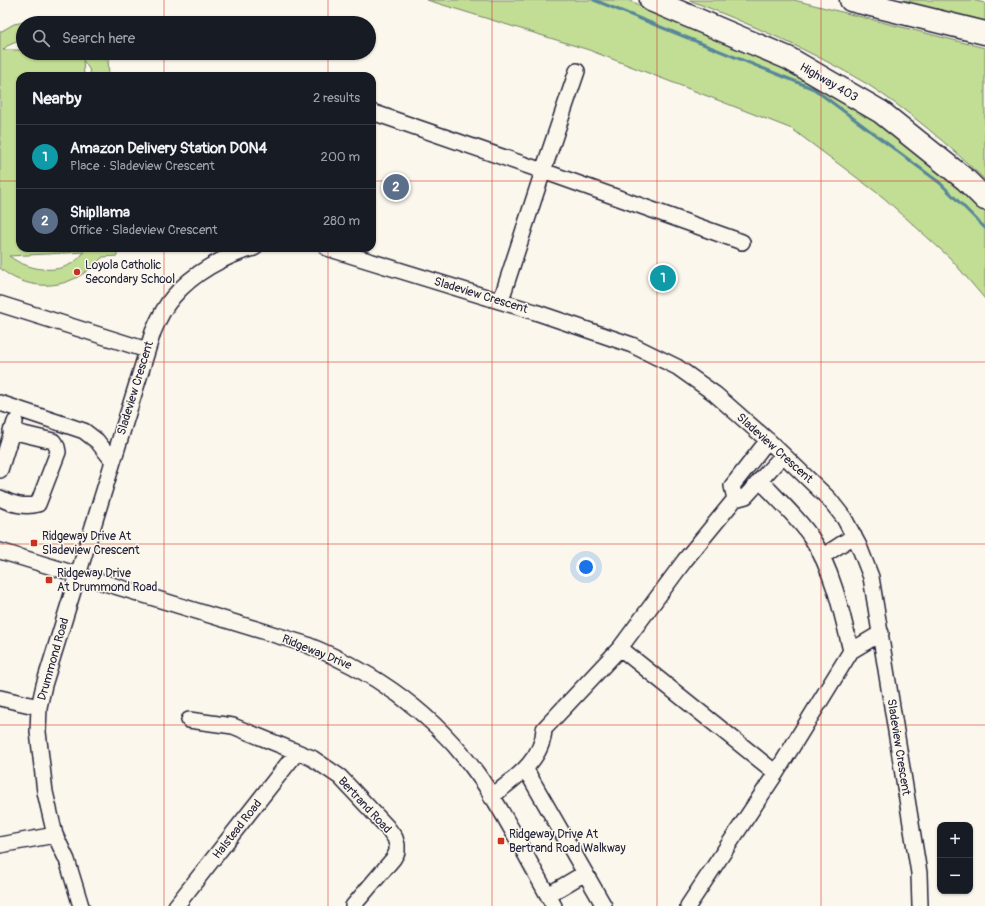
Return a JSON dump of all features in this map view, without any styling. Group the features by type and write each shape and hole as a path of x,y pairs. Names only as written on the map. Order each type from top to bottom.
{"highway":[{"name":"Highway 403","path":"651,0 788,58 881,112 966,180 985,199"},
{"path":"851,0 985,33"}],"street":[{"path":"501,300 577,71"},
{"path":"376,113 742,242"},
{"name":"Sladeview Crescent","path":"78,575 147,350 161,315 173,297 206,270 225,258 242,252"},
{"name":"Sladeview Crescent","path":"340,252 501,300 632,345 677,367 715,394 768,440 828,499 844,518 854,536 871,577 919,873 920,906"},
{"path":"0,304 147,350"},
{"path":"0,404 84,431 98,441 113,461"},
{"path":"0,470 11,431 20,410"},
{"path":"2,499 30,507 38,504 42,497 58,452 53,441 11,431"},
{"path":"735,499 732,486 768,440"},
{"path":"491,797 526,770 544,741 544,729 620,648 685,560 735,499 746,496 783,455"},
{"path":"760,480 810,535 823,556 844,620 851,651"},
{"path":"823,556 854,536"},
{"name":"Ridgeway Drive","path":"0,551 305,644 335,656 356,667 398,693 426,717 463,756 491,797 551,900"},
{"name":"Drummond Road","path":"78,575 49,667 39,707 38,732 41,764 55,834 67,860 82,906"},
{"path":"688,906 776,773 851,651 881,633"},
{"path":"620,648 776,773"},
{"path":"0,698 39,707"},
{"name":"Bertrand Road","path":"189,720 233,726 312,758 340,777 387,827 397,845 393,859 353,906"},
{"name":"Halstead Road","path":"176,906 297,752"},
{"path":"526,770 604,906"},
{"path":"0,844 55,834"},
{"path":"551,900 585,873"}],"green space":[{"path":"427,0 627,0 725,37 838,92 939,167 985,211 985,299 950,258 884,198 792,129 589,50"},
{"path":"689,0 794,0 985,48 985,180 928,129 898,105 867,84 780,38"},
{"path":"891,0 972,0 985,3 985,25"},
{"path":"16,24 16,42 7,46 3,50 16,50 16,60 83,60 84,72 16,72 16,252 84,252 117,252 117,256 103,257 89,270 64,283 52,285 30,284 9,275 0,268 0,32","holes":["84,252 77,260 68,265 48,269 27,266 9,256"]},
{"path":"83,60 108,60 109,72 90,72"}],"waterway":[{"path":"594,0 814,89 940,183 985,228"}],"place":[{"name":"Shipllama","path":"396,187"},
{"name":"Loyola Catholic Secondary School","path":"77,272"},
{"name":"Amazon Delivery Station DON4","path":"663,278"},
{"name":"Ridgeway Drive At Sladeview Crescent","path":"34,543"},
{"name":"Ridgeway Drive At Drummond Road","path":"49,580"},
{"name":"Ridgeway Drive At Bertrand Road Walkway","path":"501,841"}]}
